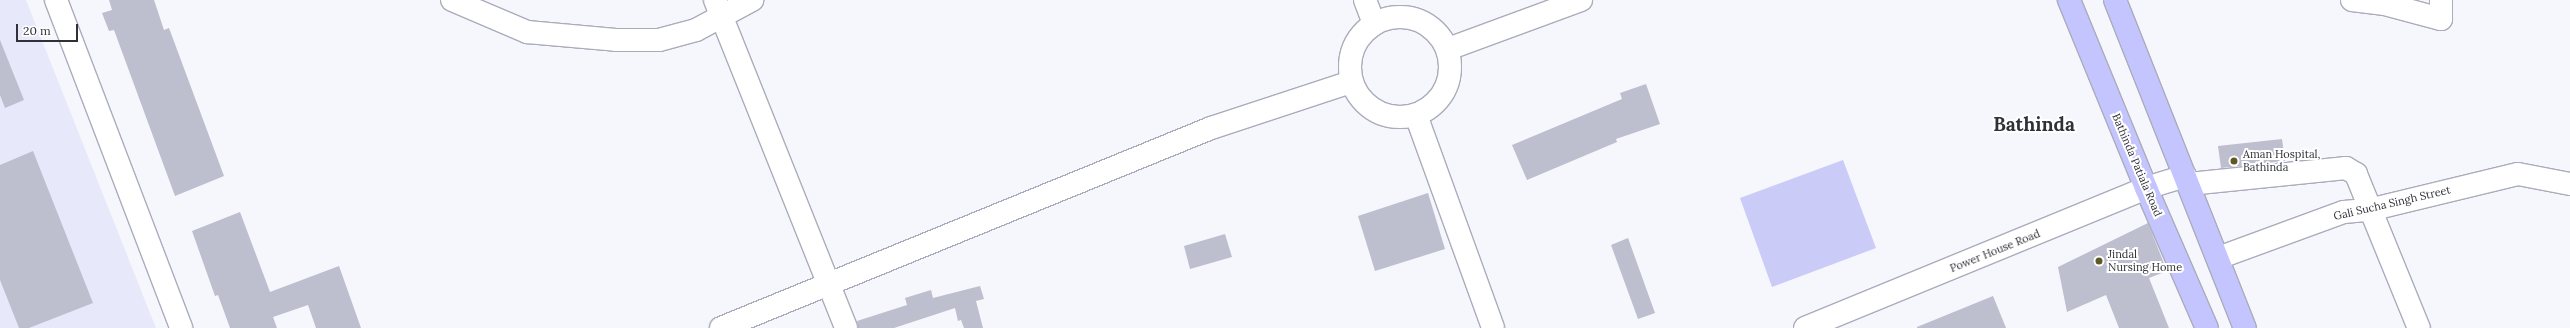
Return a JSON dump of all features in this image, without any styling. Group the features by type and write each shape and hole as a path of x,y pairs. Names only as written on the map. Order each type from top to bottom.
{"highway":[{"name":"Bathinda Patiala Road","path":"2069,0 2146,188 2207,328"},
{"path":"2115,0 2245,328"}],"street":[{"path":"56,0 181,328"},
{"path":"452,0 527,32 616,40 658,40 696,30 718,8 752,0"},
{"path":"1365,0 1374,24"},
{"path":"1448,49 1581,0"},
{"path":"2352,0 2385,4 2441,20 2441,0"},
{"path":"718,8 846,328"},
{"path":"1410,17 1436,30 1448,49 1450,79 1438,101 1416,115 1388,116 1363,103 1351,82 1350,56 1360,36 1374,24 1385,19 1410,17"},
{"path":"721,328 1211,128 1351,82"},
{"path":"1416,115 1493,328"},
{"name":"Power House Road","path":"1805,328 2146,188 2187,180 2346,168 2356,174 2369,210 2418,328"},
{"name":"Gali Sucha Singh Street","path":"2218,258 2344,212 2369,210 2518,174 2570,184"}],"shaded area":[{"path":"0,0 26,0 156,328 0,328"},
{"path":"1843,160 1876,248 1772,287 1740,198"}],"building":[{"path":"109,0 154,0 164,30 169,28 224,176 175,196 114,30 109,31 102,13 112,10"},
{"path":"0,40 24,100 5,108 0,95"},
{"path":"1646,84 1660,124 1616,139 1617,142 1527,180 1512,145 1622,99 1620,93"},
{"path":"2282,139 2285,161 2221,168 2218,146"},
{"path":"33,151 93,303 29,328 19,328 0,280 0,165"},
{"path":"1428,193 1445,249 1375,271 1358,216"},
{"path":"240,212 270,292 339,266 361,328 316,328 308,305 273,317 277,328 230,328 218,295 215,296 192,231"},
{"path":"2148,223 2167,271 2149,278 2169,328 2119,328 2106,295 2067,312 2058,267"},
{"path":"1225,234 1232,257 1190,269 1184,246"},
{"path":"1628,238 1655,313 1638,319 1611,245"},
{"path":"980,286 984,299 976,301 983,328 964,328 961,320 958,321 955,308 894,328 858,328 857,321 907,305 905,298 931,290 933,298"},
{"path":"1993,296 2006,328 1917,328 1917,327"}],"place":[{"name":"Aman Hospital, Bathinda","path":"2234,161"},
{"name":"Jindal Nursing Home","path":"2099,261"}],"district":[{"name":"Bathinda","path":"2034,125"}]}
